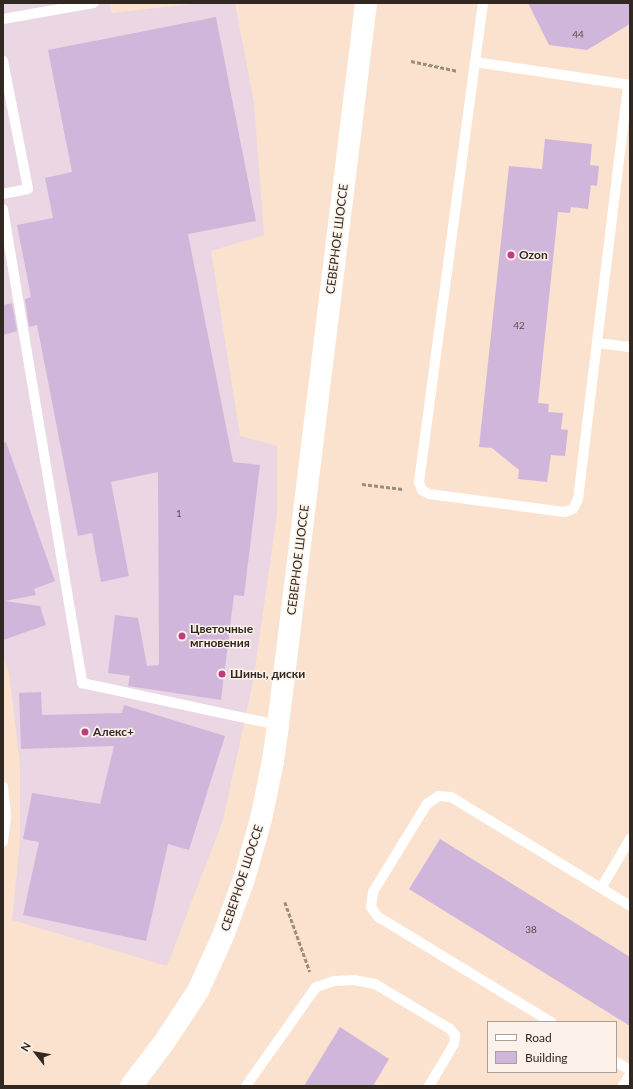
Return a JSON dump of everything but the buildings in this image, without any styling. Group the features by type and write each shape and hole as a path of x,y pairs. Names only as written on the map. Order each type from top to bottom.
{"main road":[{"name":"СЕВЕРНОЕ ШОССЕ","path":"131,1086 165,1041 198,991 223,936 244,879 261,819 273,761 278,725 366,3"}],"lane":[{"path":"3,19 94,3"},
{"path":"476,62 629,85 578,499 573,509 564,512 429,494 422,490 419,482 484,3"},
{"path":"3,61 28,189 3,194"},
{"path":"3,209 82,683 278,725"},
{"path":"597,343 630,347"},
{"path":"3,787 6,817 3,842"},
{"path":"549,1021 378,917 371,906 373,892 427,804 439,796 452,797 630,906"},
{"path":"601,888 630,839"},
{"path":"246,1086 316,987 341,980 354,980 375,984 450,1029 455,1035 454,1044 429,1086"},
{"path":"617,1063 630,1070"},
{"path":"623,1086 630,1074"}],"path":[{"path":"411,61 474,74"},
{"path":"362,484 422,490"},
{"path":"285,902 316,987"}],"shaded area":[{"path":"3,3 109,3 112,13 201,3 235,3 254,103 264,235 211,251 240,436 277,446 277,514 253,682 223,820 167,966 12,920 20,843 20,765 9,673 3,658"}],"place":[{"name":"Ozon","path":"511,255"},
{"name":"Цветочные мгновения","path":"182,636"},
{"name":"Шины, диски","path":"222,674"},
{"name":"Алекс+","path":"85,732"}]}
